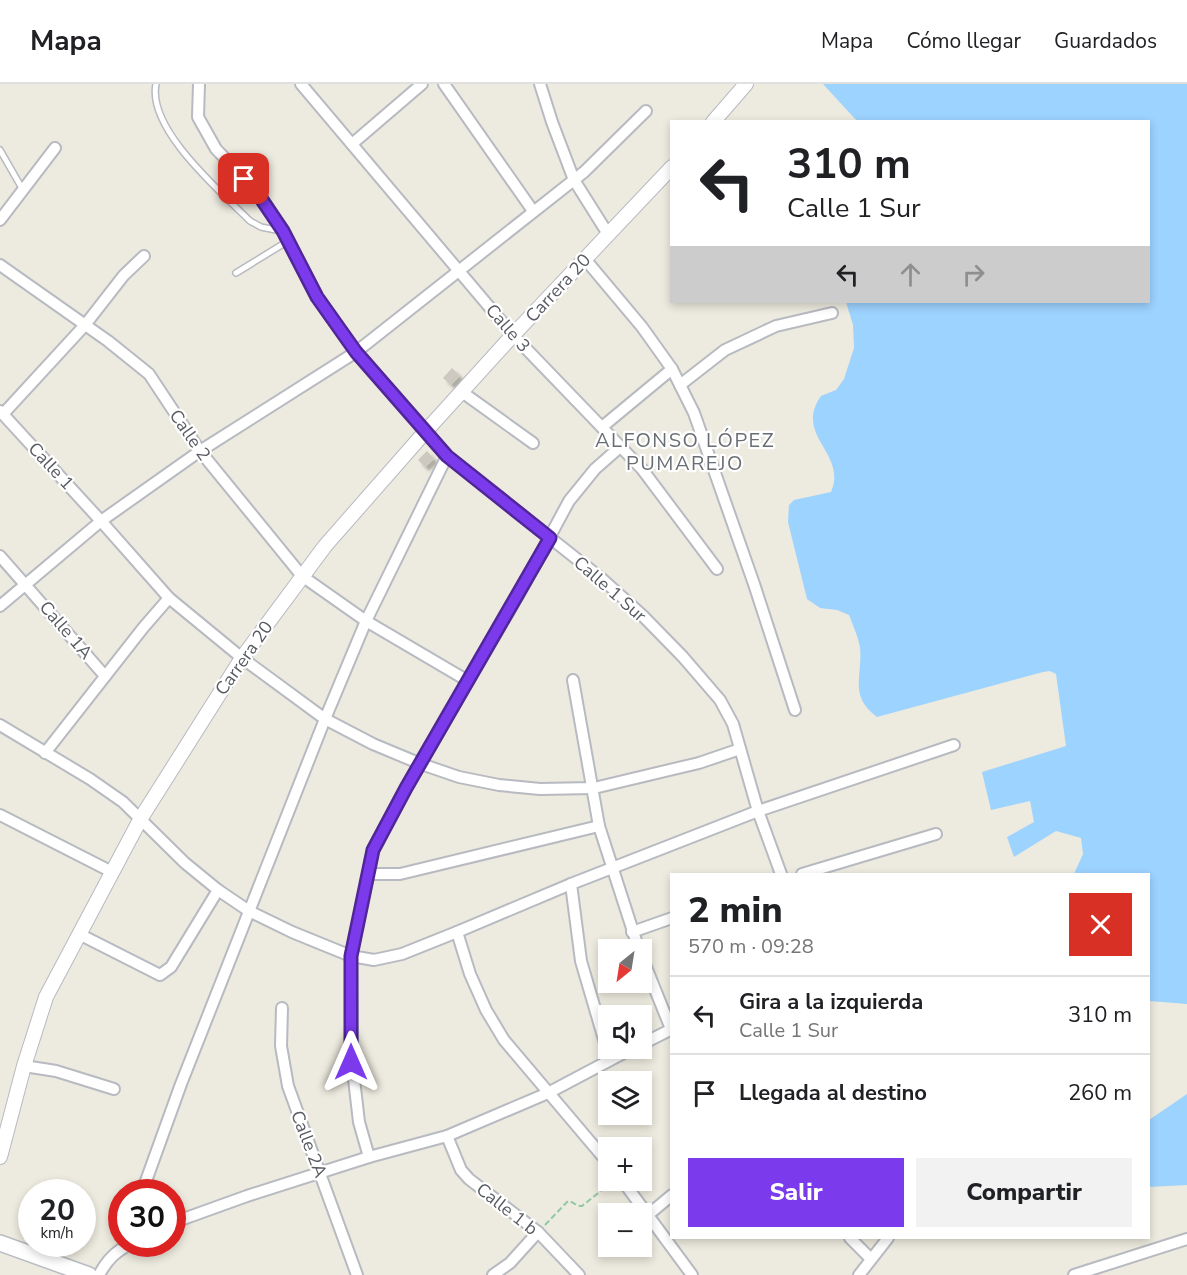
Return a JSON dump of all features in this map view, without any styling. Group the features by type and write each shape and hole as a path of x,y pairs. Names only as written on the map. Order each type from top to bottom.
{"main road":[{"path":"0,1243 89,1275"}],"street":[{"name":"Calle 1 Sur","path":"199,84 198,117 216,148 258,194 285,236 317,297 356,352 447,456 602,579 683,657 720,700 733,724 758,811 780,873"},
{"name":"Calle 3","path":"301,84 513,335 642,470 717,569"},
{"path":"352,144 422,84"},
{"path":"444,84 533,211"},
{"path":"540,84 574,180 608,234"},
{"path":"715,120 746,84"},
{"path":"0,606 101,520 200,451 356,352 574,180 646,111"},
{"path":"1,216 55,148"},
{"name":"Carrera 20","path":"0,1157 24,1066 46,997 141,818 242,658 325,546 513,335 670,169"},
{"path":"1,413 85,325 124,275 144,256"},
{"path":"585,259 642,327 672,369 694,412 795,710"},
{"name":"Calle 2","path":"0,265 149,374 200,451 302,576 366,621 468,681"},
{"path":"680,386 725,350 776,326 832,313"},
{"path":"602,427 672,369"},
{"path":"462,392 533,443"},
{"name":"Calle 1","path":"1,413 101,520 169,598 242,658 324,719 373,744 459,777 540,789 594,788 690,766 740,749"},
{"path":"369,1157 359,1122 351,1062 351,956 373,850 569,501 595,469 620,447"},
{"path":"147,1179 180,1084 324,719 366,621 447,456"},
{"name":"Calle 1A","path":"0,555 105,676"},
{"path":"45,753 169,598"},
{"path":"573,680 599,826 635,939"},
{"path":"0,725 90,779 123,802 185,863 249,911 292,932 351,956 374,960 402,954 571,884 758,811 954,745"},
{"path":"0,815 112,872"},
{"path":"369,874 400,874 599,826"},
{"path":"805,873 936,834"},
{"path":"186,1218 369,1157 447,1136 548,1093 610,1060 581,962 571,884"},
{"path":"80,934 160,975 171,967 218,890"},
{"path":"632,932 670,919"},
{"path":"457,932 470,974 486,1010 504,1040 598,1151"},
{"path":"652,982 670,1027"},
{"name":"Calle 2A","path":"282,1008 281,1046 288,1086 357,1275"},
{"path":"652,1039 670,1030"},
{"path":"24,1066 56,1071 114,1089"},
{"name":"Calle 1 b","path":"447,1136 461,1170 469,1179 538,1232 579,1275"},
{"path":"652,1212 670,1197"},
{"path":"652,1220 692,1275"},
{"path":"493,1275 510,1263 538,1232"},
{"path":"851,1239 871,1259"},
{"path":"859,1275 887,1239"},
{"path":"1074,1275 1187,1239"},
{"path":"99,1275 111,1257"}],"lane":[{"path":"156,84 154,92 161,118 183,153 250,221 285,236"},
{"path":"0,150 23,190"},
{"path":"236,273 285,236"}],"path":[{"path":"538,1232 567,1202 582,1206 601,1191"}],"water":[{"path":"823,84 1187,84 1187,1004 1150,1001 1150,873 1074,873 1083,854 1081,838 1056,831 1014,857 1007,837 1034,822 1030,801 991,810 982,772 1066,746 1056,674 1050,671 1043,672 877,717 868,709 860,693 860,647 849,615 837,610 820,608 807,599 788,522 789,505 794,500 831,492 834,478 833,466 816,434 813,422 814,410 821,396 836,390 844,379 854,348 853,325 846,303 1150,303 1150,120 856,120"},
{"path":"1187,1094 1187,1185 1150,1187 1150,1119"}],"building":[{"path":"452,368 460,376 451,385 443,378"},
{"path":"427,451 434,459 425,467 418,460"}],"district":[{"name":"ALFONSO LÓPEZ PUMAREJO","path":"685,452"}],"route":[{"path":"244,179 258,194 283,231 317,297 356,352 447,456 550,538 406,788 373,850 351,956 351,1062"}]}
